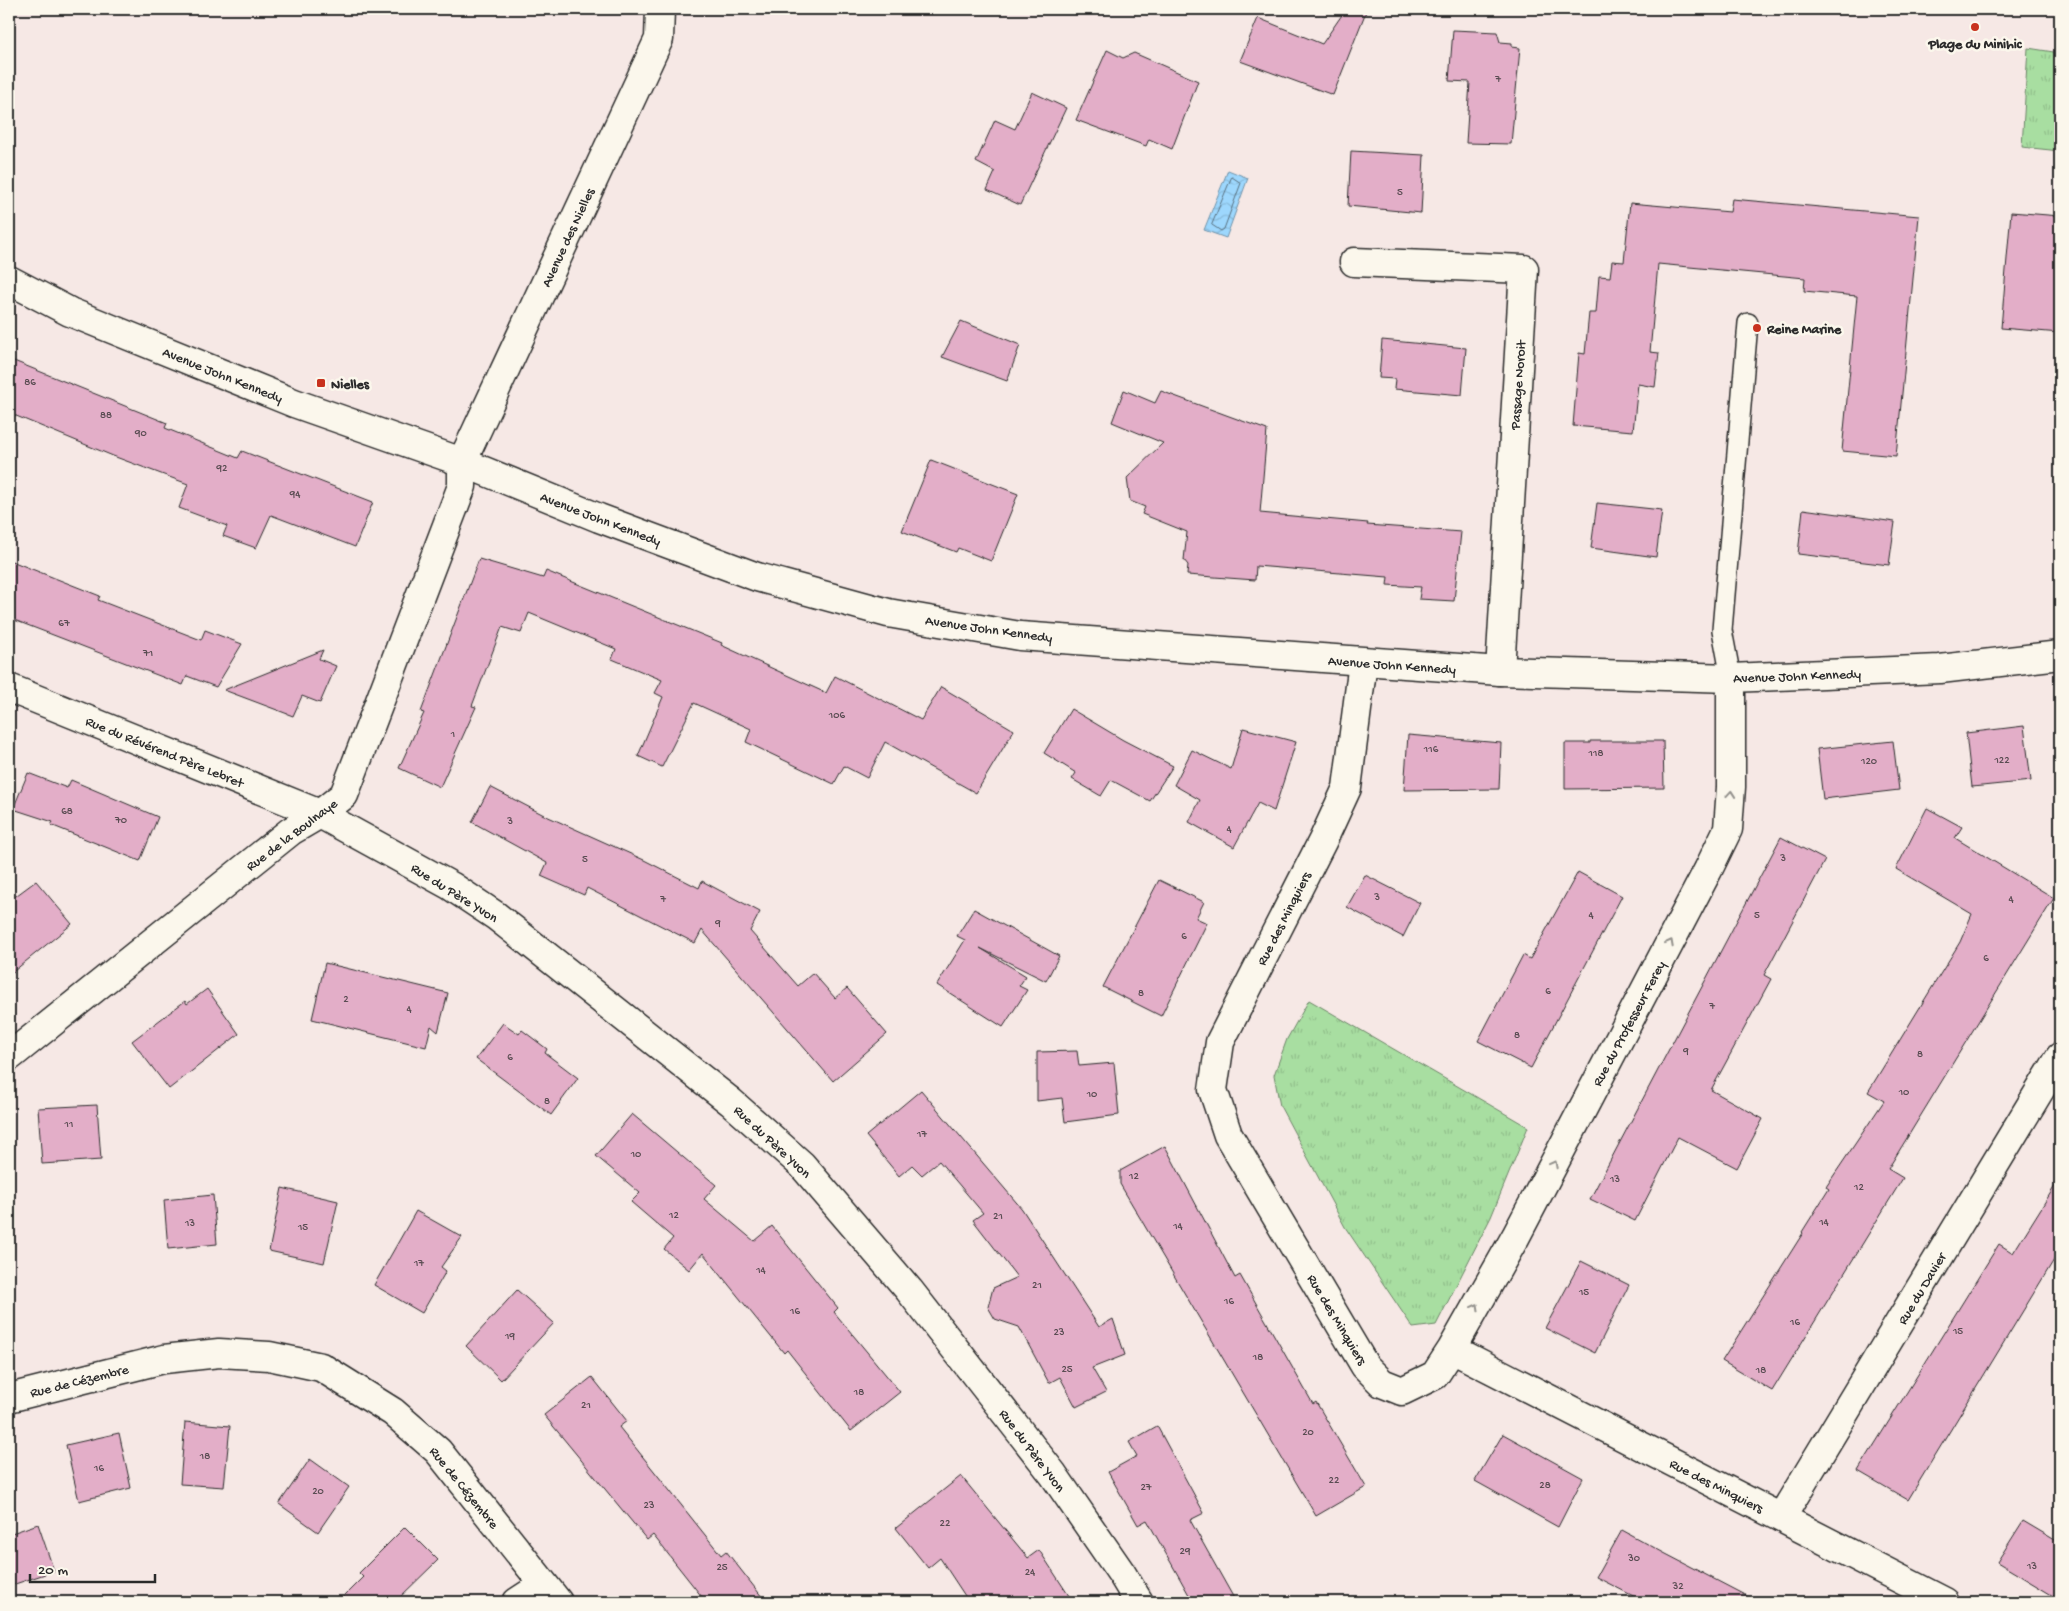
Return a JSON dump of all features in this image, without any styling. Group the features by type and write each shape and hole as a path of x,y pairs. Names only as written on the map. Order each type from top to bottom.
{"street":[{"name":"Avenue des Nielles","path":"462,462 659,39 660,9"},
{"name":"Passage Noroit","path":"1354,262 1524,269 1500,671"},
{"name":"Avenue John Kennedy","path":"9,280 70,312 294,403 462,462 599,518 757,577 888,613 1020,636 1500,671 1730,678 1940,669 2060,656"},
{"name":"Rue de la Boulnaye","path":"9,1057 291,832 320,814 344,795 462,486 462,462"},
{"name":"Rue des Minquiers","path":"1363,662 1347,788 1323,840 1220,1042 1213,1090 1228,1135 1365,1366 1382,1383 1402,1391 1435,1376 1452,1350 1945,1602"},
{"name":"Rue du Professeur Ferey","path":"1452,1350 1516,1236 1728,829 1731,787 1730,678"},
{"name":"Rue du Révérend Père Lebret","path":"9,688 320,814"},
{"name":"Rue du Père Yvon","path":"320,814 451,886 496,916 731,1102 802,1165 909,1290 1053,1474 1122,1574 1139,1602"},
{"name":"Rue du Davier","path":"1781,1518 2060,1057"},
{"name":"Rue de Cézembre","path":"9,1398 164,1359 210,1354 269,1356 321,1367 393,1412 438,1452 550,1594"},
{"path":"517,1602 550,1594"}],"lane":[{"path":"1730,678 1722,630 1748,323"}],"green space":[{"path":"2028,48 2060,53 2060,151 2022,147"},
{"path":"1309,1000 1528,1127 1491,1217 1436,1325 1413,1328 1345,1227 1280,1106 1274,1075 1287,1039"}],"water":[{"path":"1228,170 1248,178 1226,238 1204,230"}],"building":[{"path":"1346,9 1367,9 1333,95 1240,61 1258,18 1322,44"},
{"path":"1453,30 1497,32 1500,42 1512,43 1512,47 1520,48 1511,144 1466,143 1470,82 1449,81"},
{"path":"1107,50 1123,58 1134,53 1198,81 1172,149 1149,139 1146,146 1076,120"},
{"path":"1032,92 1066,108 1020,205 987,190 995,172 976,162 995,120 1015,129"},
{"path":"1351,151 1424,155 1421,213 1348,206"},
{"path":"1732,199 1919,216 1896,456 1842,451 1857,296 1804,291 1805,278 1658,264 1650,352 1659,353 1655,387 1638,384 1633,431 1573,426 1579,353 1585,354 1589,313 1596,313 1599,276 1610,277 1612,261 1624,262 1630,203 1730,212"},
{"path":"2011,212 2060,216 2060,333 2001,328"},
{"path":"961,321 1020,345 1007,381 942,357"},
{"path":"1382,340 1466,348 1462,395 1394,389 1395,379 1379,378"},
{"path":"9,359 167,423 165,428 238,458 242,451 373,502 355,547 271,515 256,548 223,536 227,526 179,508 188,484 113,456 9,413"},
{"path":"1124,390 1155,403 1161,391 1267,430 1260,513 1368,523 1367,525 1461,532 1454,601 1419,599 1421,587 1387,585 1388,577 1256,566 1255,580 1187,575 1188,565 1184,560 1187,532 1142,514 1145,507 1130,501 1127,478 1163,443 1112,422"},
{"path":"931,460 1018,494 991,561 958,548 956,552 902,531"},
{"path":"1597,503 1662,510 1656,557 1591,548"},
{"path":"1803,509 1895,522 1889,565 1798,554"},
{"path":"479,559 543,578 546,571 722,643 721,645 826,693 835,676 921,720 941,687 1014,730 976,793 885,742 867,778 844,766 834,784 746,742 751,729 694,703 662,767 638,756 663,697 655,693 662,680 612,659 616,649 529,613 521,633 502,627 472,706 476,707 440,787 399,768 424,713 421,712"},
{"path":"9,560 100,596 98,600 201,640 205,630 242,644 216,687 187,676 183,685 9,618"},
{"path":"323,650 319,659 336,666 320,703 302,696 293,716 224,690"},
{"path":"1071,709 1123,740 1173,766 1150,801 1111,780 1101,796 1072,779 1076,773 1044,753"},
{"path":"2024,726 2031,781 1972,787 1966,733"},
{"path":"1243,728 1296,742 1274,811 1258,803 1234,847 1189,822 1200,800 1174,785 1192,750 1231,769"},
{"path":"1408,735 1501,743 1499,789 1404,790"},
{"path":"1590,741 1663,741 1664,788 1565,789 1565,743 1590,743"},
{"path":"1893,741 1899,790 1823,799 1817,749"},
{"path":"28,773 67,788 71,780 158,817 140,861 51,825 53,822 13,809"},
{"path":"490,787 544,815 644,860 699,888 702,881 760,912 750,931 798,986 813,973 835,998 847,988 887,1034 833,1081 702,930 695,943 587,888 584,895 541,876 547,863 472,822"},
{"path":"1927,808 1962,827 1955,838 2054,898 1888,1169 1903,1178 1772,1391 1722,1361 1803,1233 1829,1189 1826,1187 1884,1101 1868,1092 1960,942 1972,914 1896,869"},
{"path":"1781,837 1825,860 1764,975 1771,979 1711,1090 1763,1119 1737,1168 1678,1137 1635,1221 1590,1199"},
{"path":"1578,872 1622,896 1531,1068 1478,1041 1523,955 1530,959"},
{"path":"1365,875 1420,903 1403,937 1347,907"},
{"path":"1159,880 1204,902 1196,918 1207,923 1161,1016 1103,987"},
{"path":"36,881 72,924 9,975 9,901"},
{"path":"974,909 1059,956 1046,981 980,948 1026,976 1019,986 1027,990 1003,1027 937,985 965,940 957,936"},
{"path":"325,963 448,993 438,1032 431,1026 426,1047 312,1019"},
{"path":"207,989 239,1034 169,1089 132,1041 185,1001 187,1004"},
{"path":"503,1023 519,1034 522,1030 547,1049 545,1053 578,1078 551,1115 476,1059"},
{"path":"1077,1051 1079,1066 1114,1063 1119,1115 1065,1122 1062,1098 1037,1101 1037,1052"},
{"path":"921,1090 1022,1209 1099,1327 1113,1319 1125,1355 1092,1368 1106,1392 1076,1407 1060,1377 1049,1383 1019,1327 995,1319 988,1307 993,1288 1017,1277 973,1220 983,1213 939,1161 922,1175 912,1165 899,1176 866,1136"},
{"path":"97,1105 101,1160 42,1164 38,1108"},
{"path":"632,1114 716,1185 704,1199 754,1241 772,1226 838,1308 834,1312 900,1392 851,1431 787,1350 784,1353 703,1253 689,1270 664,1249 673,1238 631,1202 640,1193 596,1156"},
{"path":"1165,1146 1235,1278 1240,1275 1313,1404 1316,1402 1366,1487 1316,1516 1120,1184 1120,1171"},
{"path":"2060,1178 2060,1250 1908,1500 1858,1471 1999,1244 2013,1253"},
{"path":"282,1188 338,1201 324,1263 269,1251"},
{"path":"213,1195 217,1244 168,1249 164,1200"},
{"path":"416,1211 462,1237 441,1267 446,1271 422,1313 374,1285"},
{"path":"1581,1261 1629,1285 1595,1353 1545,1328"},
{"path":"517,1290 554,1323 501,1380 466,1346"},
{"path":"592,1377 627,1421 619,1427 721,1555 726,1551 766,1602 706,1602 653,1535 647,1540 544,1415"},
{"path":"185,1422 230,1426 224,1487 180,1484"},
{"path":"1157,1426 1204,1513 1190,1520 1236,1602 1193,1602 1147,1520 1138,1525 1108,1472 1137,1456 1129,1442"},
{"path":"119,1433 131,1488 79,1501 66,1445"},
{"path":"1503,1434 1583,1478 1558,1527 1475,1481"},
{"path":"310,1459 349,1487 318,1532 279,1504"},
{"path":"961,1476 1028,1558 1039,1550 1073,1602 969,1602 940,1558 928,1568 896,1528"},
{"path":"2023,1521 2060,1543 2060,1600 1997,1562"},
{"path":"38,1524 54,1571 9,1586 9,1534"},
{"path":"405,1527 438,1560 395,1602 338,1602 363,1577 359,1573"},
{"path":"1622,1530 1758,1602 1645,1602 1596,1577"}],"place":[{"name":"Plage du Minihic","path":"1975,27"},
{"name":"Reine Marine","path":"1757,328"},
{"name":"Nielles","path":"321,383"}]}
